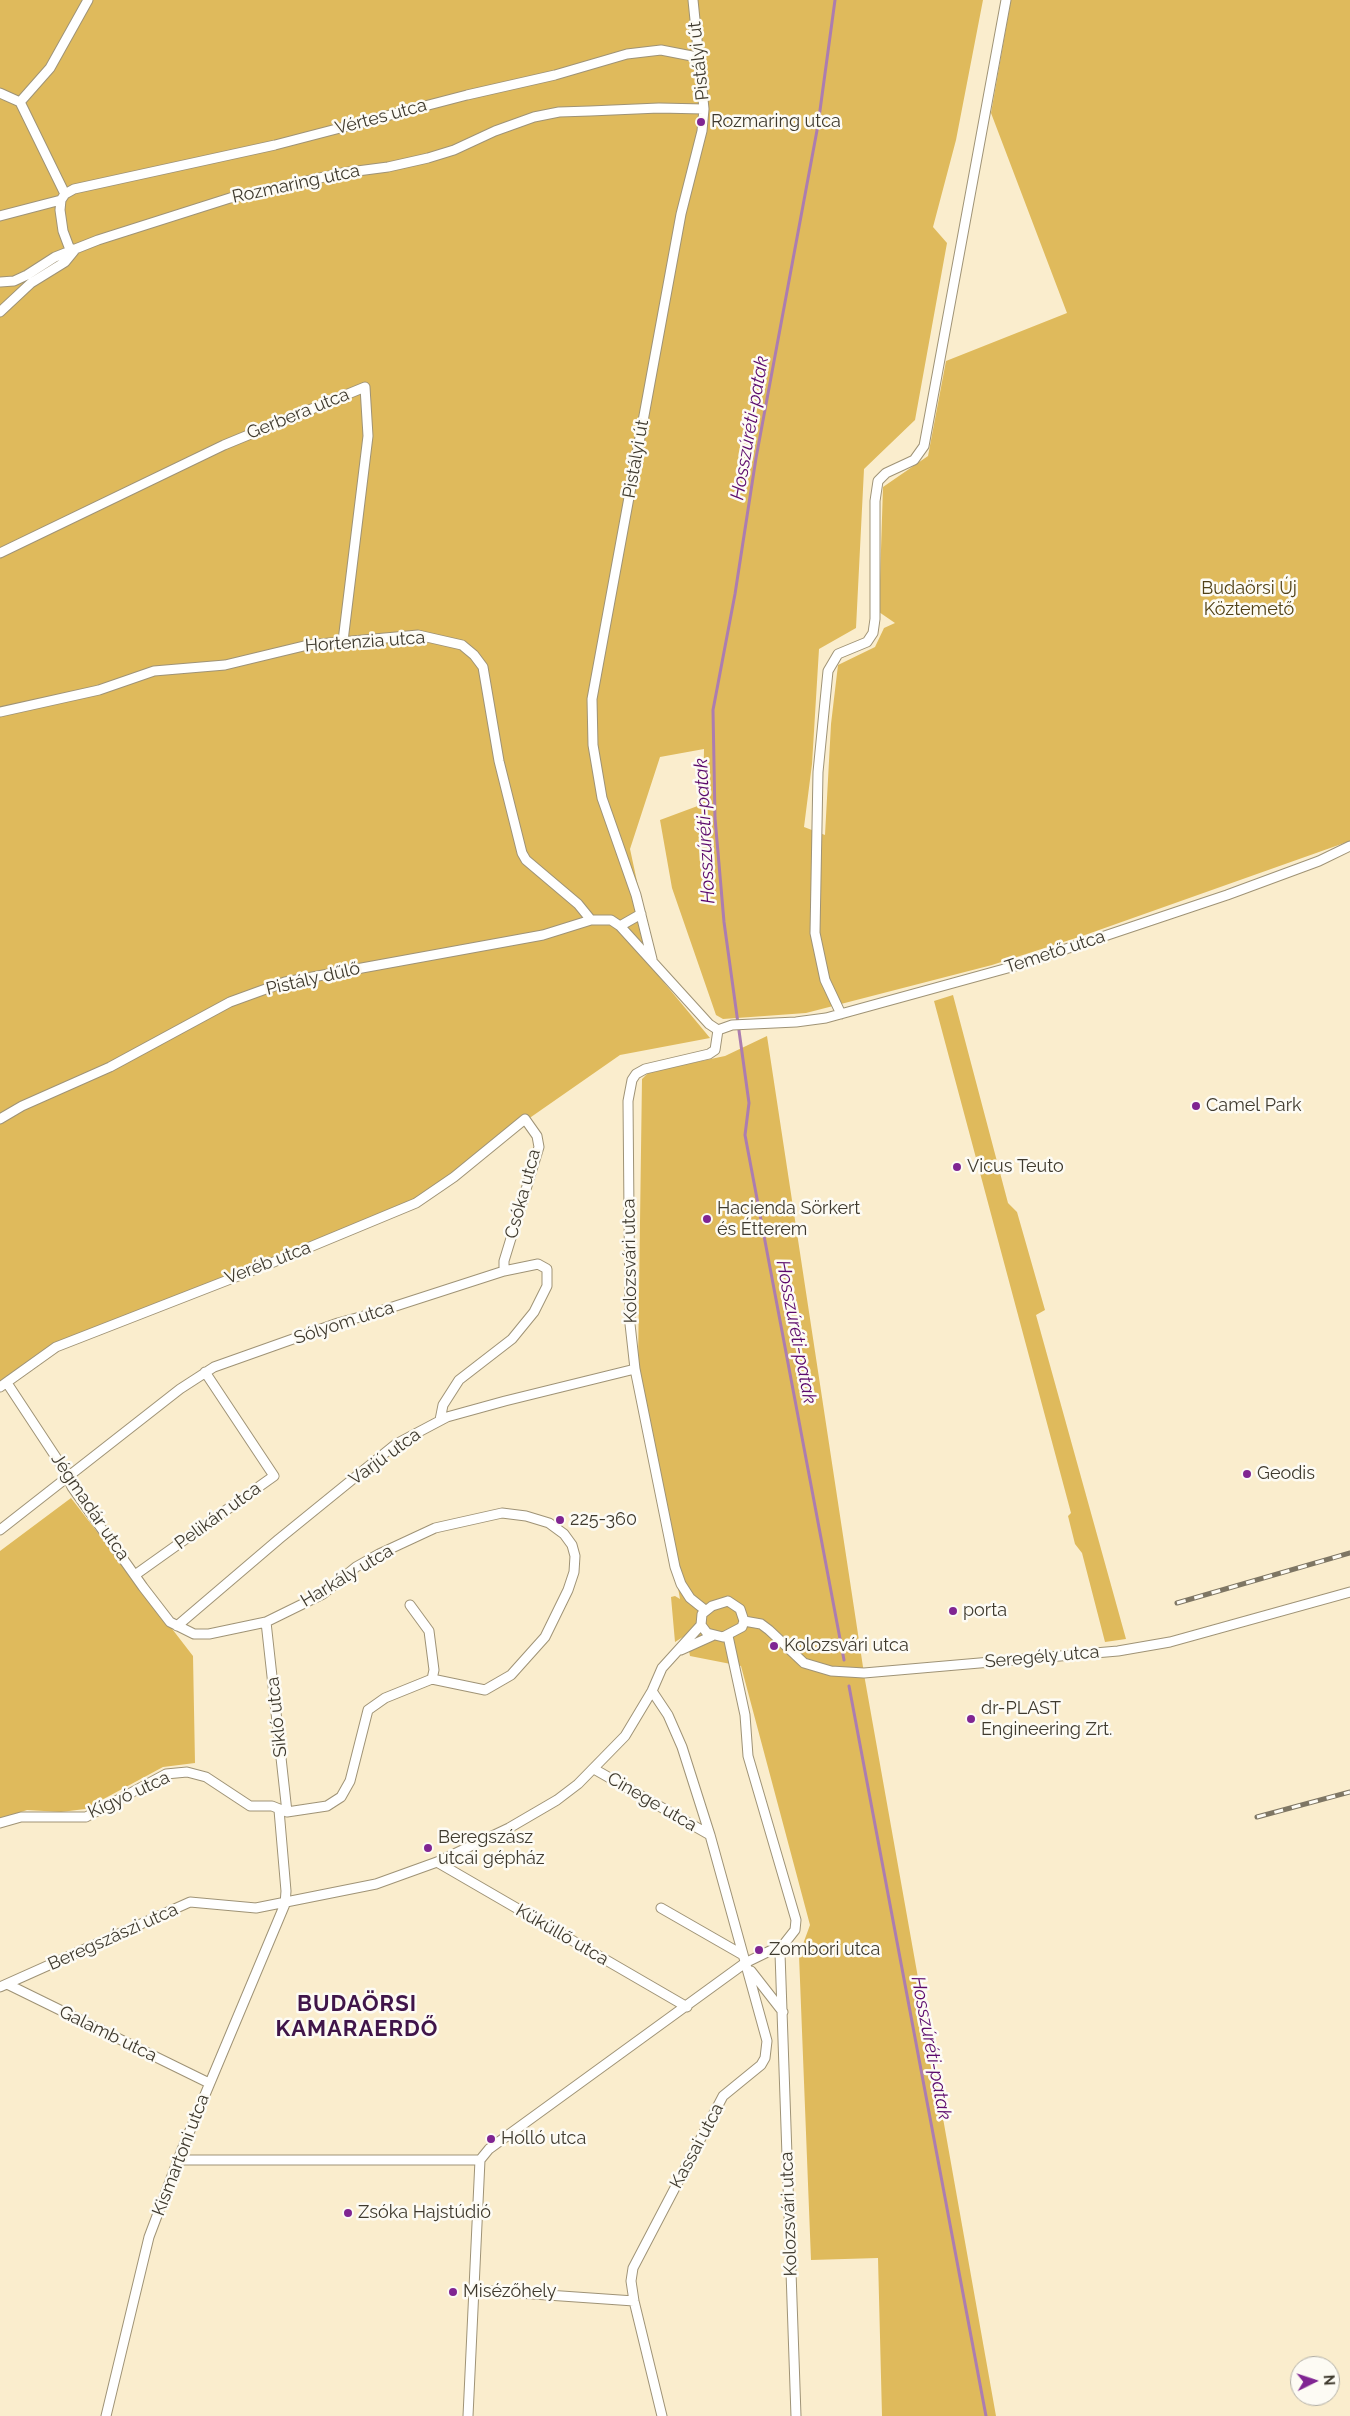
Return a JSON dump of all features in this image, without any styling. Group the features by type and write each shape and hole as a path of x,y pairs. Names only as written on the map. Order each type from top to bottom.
{"street":[{"path":"20,102 50,68 88,0"},
{"name":"Pistályi út","path":"652,959 641,914 602,798 593,745 592,699 679,224 702,131 704,109 697,57 693,0"},
{"path":"841,1014 825,980 815,933 818,772 828,671 838,654 867,642 873,633 875,619 875,501 878,481 886,472 914,460 924,446 1006,0"},
{"name":"Vértes utca","path":"0,216 63,197 74,189 275,145 466,95 555,75 627,54 660,50 697,57"},
{"path":"0,94 20,102 63,197 63,230 69,246 74,250"},
{"name":"Rozmaring utca","path":"0,312 31,283 65,262 74,250 142,225 255,191 428,158 454,150 495,131 534,117 559,112 668,108 704,109"},
{"path":"0,282 20,278 55,257 74,250"},
{"name":"Gerbera utca","path":"0,553 224,445 365,387 368,436 343,641"},
{"name":"Hortenzia utca","path":"0,712 99,690 154,671 225,665 308,645 426,635 462,646 479,660 483,667 499,761 522,854 526,860 578,904 591,920"},
{"name":"Temető utca","path":"718,1030 732,1025 796,1022 841,1014 1024,963 1227,895 1319,861 1350,846"},
{"path":"620,926 641,914"},
{"path":"591,920 611,920 620,926 652,959 709,1024 718,1030"},
{"name":"Pistály dűlő","path":"0,1119 22,1106 110,1067 230,1002 285,982 457,949 530,938 591,920"},
{"name":"Kolozsvári utca","path":"705,1610 690,1598 681,1584 675,1566 635,1369 630,1324 629,1091 636,1074 659,1065 704,1056 715,1050 718,1030"},
{"name":"Csóka utca","path":"504,1271 504,1261 539,1147 537,1136 525,1119"},
{"name":"Veréb utca","path":"4,1385 56,1347 416,1203 454,1177 525,1119"},
{"name":"Sólyom utca","path":"0,1530 180,1389 214,1367 338,1323 372,1314 504,1271 538,1264 547,1269 547,1286 534,1312 512,1338 458,1380 442,1404 440,1420"},
{"name":"Varjú utca","path":"177,1626 279,1539 396,1444 440,1420 505,1400 635,1369"},
{"name":"Pelikán utca","path":"135,1575 274,1476 205,1372"},
{"name":"Jégmadár utca","path":"4,1385 69,1477 72,1487 135,1575 170,1622 177,1626"},
{"name":"Harkály utca","path":"177,1626 194,1634 209,1634 266,1622 323,1594 356,1568 379,1554 435,1528 502,1514 526,1516 542,1520 564,1534 572,1545 575,1556 574,1572 568,1590 546,1637 511,1675 485,1690 432,1679"},
{"name":"Seregély utca","path":"744,1621 761,1624 804,1664 831,1671 864,1673 1118,1651 1170,1642 1350,1592"},
{"path":"728,1601 740,1609 744,1621 737,1632 728,1636 712,1636 701,1625 700,1620 705,1610 728,1601"},
{"path":"285,1904 283,1811 327,1806 341,1798 350,1781 368,1710 385,1698 432,1679 434,1670 429,1631 410,1605"},
{"name":"Sikló utca","path":"266,1622 283,1811"},
{"name":"Beregszászi utca","path":"4,1986 190,1902 256,1908 285,1904 376,1884 437,1862 474,1846 537,1813 578,1784 625,1736 652,1691 662,1668 701,1625"},
{"name":"Beregszászi utca","path":"674,1654 712,1636"},
{"name":"Kolozsvári utca","path":"728,1636 744,1707 748,1756 796,1920 795,1930 784,1944 780,1953 796,2416"},
{"name":"Kassai utca","path":"652,1691 668,1715 682,1747 710,1834 767,2042 765,2058 761,2065 727,2092 719,2103 633,2268 631,2282 634,2301 662,2416"},
{"name":"Cinege utca","path":"594,1768 710,1834"},
{"name":"Kígyó utca","path":"0,1822 21,1817 86,1817 166,1774 187,1772 206,1777 250,1806 272,1806 283,1811"},
{"name":"Küküllő utca","path":"437,1862 686,2007"},
{"name":"Kismartoni utca","path":"106,2416 149,2237 177,2160 285,1904"},
{"path":"660,1908 744,1959 783,2012"},
{"path":"468,2416 480,2160 489,2149 686,2007 744,1959 784,1944"},
{"name":"Galamb utca","path":"4,1986 209,2083"},
{"path":"177,2160 480,2160"},
{"path":"475,2290 634,2301"}],"green space":[{"name":"Budaörsi Új Köztemető","path":"0,0 983,0 956,140 933,227 947,243 915,420 864,469 856,628 819,649 812,764 804,827 825,835 831,724 838,665 875,647 884,628 895,623 879,612 883,487 928,456 946,361 1067,313 991,113 1011,0 1350,0 1350,841 1085,935 992,965 806,1013 723,1019 716,1015 672,888 660,820 703,804 704,749 660,757 630,849 657,974 710,1038 620,1055 521,1124 416,1206 85,1333 0,1382"},
{"path":"953,995 1008,1203 1017,1212 1045,1310 1036,1315 1126,1639 1105,1642 1082,1553 1075,1544 1068,1516 1071,1513 934,1001"},
{"path":"767,1036 865,1680 996,2416 882,2416 878,2258 811,2260 799,1955 810,1925 741,1666 690,1656 686,1635 675,1642 671,1597 675,1596 680,1599 638,1365 642,1079 649,1072 725,1056"},
{"path":"71,1498 193,1656 195,1763 163,1767 85,1809 61,1812 27,1810 0,1819 0,1551"}],"waterway":[{"name":"Hosszúréti-patak","path":"835,0 818,125 756,458 735,594 713,710 715,818 724,922 749,1103 745,1135 844,1660"},
{"name":"Hosszúréti-patak","path":"849,1686 986,2416"}],"railway":[{"path":"1177,1603 1350,1553"},
{"path":"1257,1817 1350,1792"}],"place":[{"name":"Rozmaring utca","path":"701,122"},
{"name":"Camel Park","path":"1196,1106"},
{"name":"Vicus Teuto","path":"957,1167"},
{"name":"Hacienda Sörkert és Étterem","path":"707,1219"},
{"name":"Geodis","path":"1247,1474"},
{"name":"225-360","path":"560,1520"},
{"name":"porta","path":"953,1611"},
{"name":"Kolozsvári utca","path":"774,1646"},
{"name":"dr-PLAST Engineering Zrt.","path":"971,1719"},
{"name":"Beregszász utcai gépház","path":"428,1848"},
{"name":"Zombori utca","path":"759,1950"},
{"name":"Holló utca","path":"491,2139"},
{"name":"Zsóka Hajstúdió","path":"348,2213"},
{"name":"Misézőhely","path":"453,2292"}],"district":[{"name":"BUDAÖRSI KAMARAERDŐ","path":"357,2016"}]}
